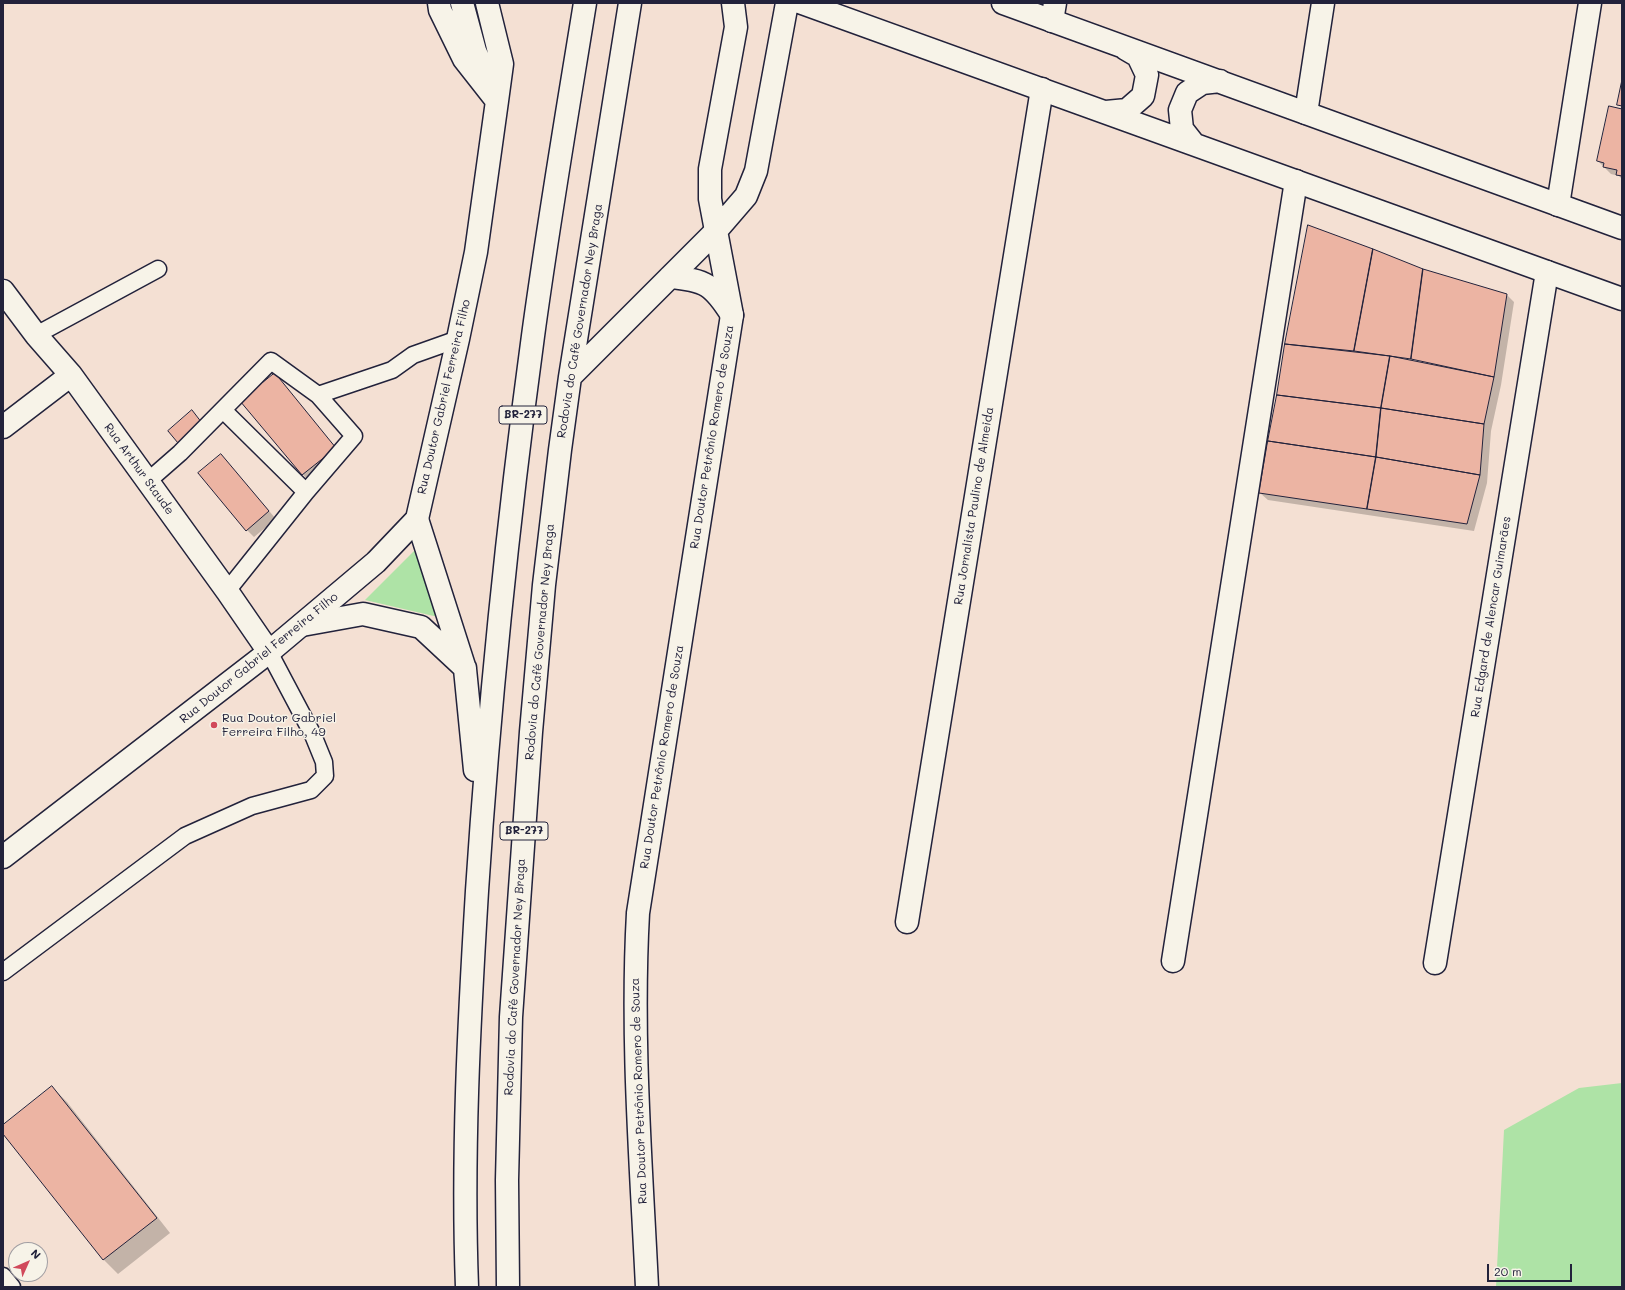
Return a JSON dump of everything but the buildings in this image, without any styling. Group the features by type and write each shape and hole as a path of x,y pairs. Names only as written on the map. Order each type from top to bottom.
{"main road":[{"path":"439,3 440,10 464,59 497,102"},
{"path":"462,3 475,51 497,102"},
{"name":"Rua Doutor Gabriel Ferreira Filho","path":"3,857 269,652 376,562 417,519 476,252 497,102 502,64 487,3"},
{"name":"BR-277","path":"467,1287 466,1146 468,1054 481,829 493,682 514,480 533,333 585,3"},
{"name":"Rodovia do Café Governador Ney Braga","path":"508,1287 508,1099 518,910 531,732 544,585 570,377 630,3"},
{"name":"Rua Doutor Petrônio Romero de Souza","path":"647,1287 635,1022 635,962 638,913 732,315 715,232 710,199 710,169 736,27 733,3"},
{"path":"570,377 715,232 746,196 756,171 787,3"},
{"path":"802,3 1622,299"},
{"path":"1003,3 1054,12 1120,45 1138,56 1147,75 1143,96 1127,110 1106,112"},
{"path":"1306,113 1323,3"},
{"path":"1558,204 1590,3"},
{"path":"1120,45 1622,228"},
{"path":"1193,143 1182,129 1180,110 1187,93 1202,83 1220,81"},
{"name":"Rua Jornalista Paulino de Almeida","path":"907,922 1042,89"},
{"path":"1173,961 1296,181"},
{"name":"Rua Edgard de Alencar Guimarães","path":"1435,963 1547,272"},
{"path":"670,277 692,279 704,284 719,295 732,315"},
{"name":"Rua Arthur Staude","path":"3,291 36,335 71,375 227,590 269,652"},
{"path":"3,427 71,375"},
{"path":"417,519 465,669 481,829"},
{"path":"302,625 363,614 421,627 465,669"}],"lane":[{"path":"36,335 158,269"},
{"path":"318,395 392,370 413,355 458,339"},
{"path":"148,481 180,453 271,361 318,395 354,436 306,492 227,590"},
{"path":"223,410 306,492"},
{"path":"3,972 185,836 252,806 311,790 325,776 324,762 313,735 269,652"},
{"path":"3,1276 12,1287"}],"green space":[{"path":"416,549 438,617 365,600"},
{"path":"1622,1083 1622,1287 1496,1287 1504,1130 1579,1088"}],"place":[{"name":"Rua Doutor Gabriel Ferreira Filho, 49","path":"214,725"}]}
